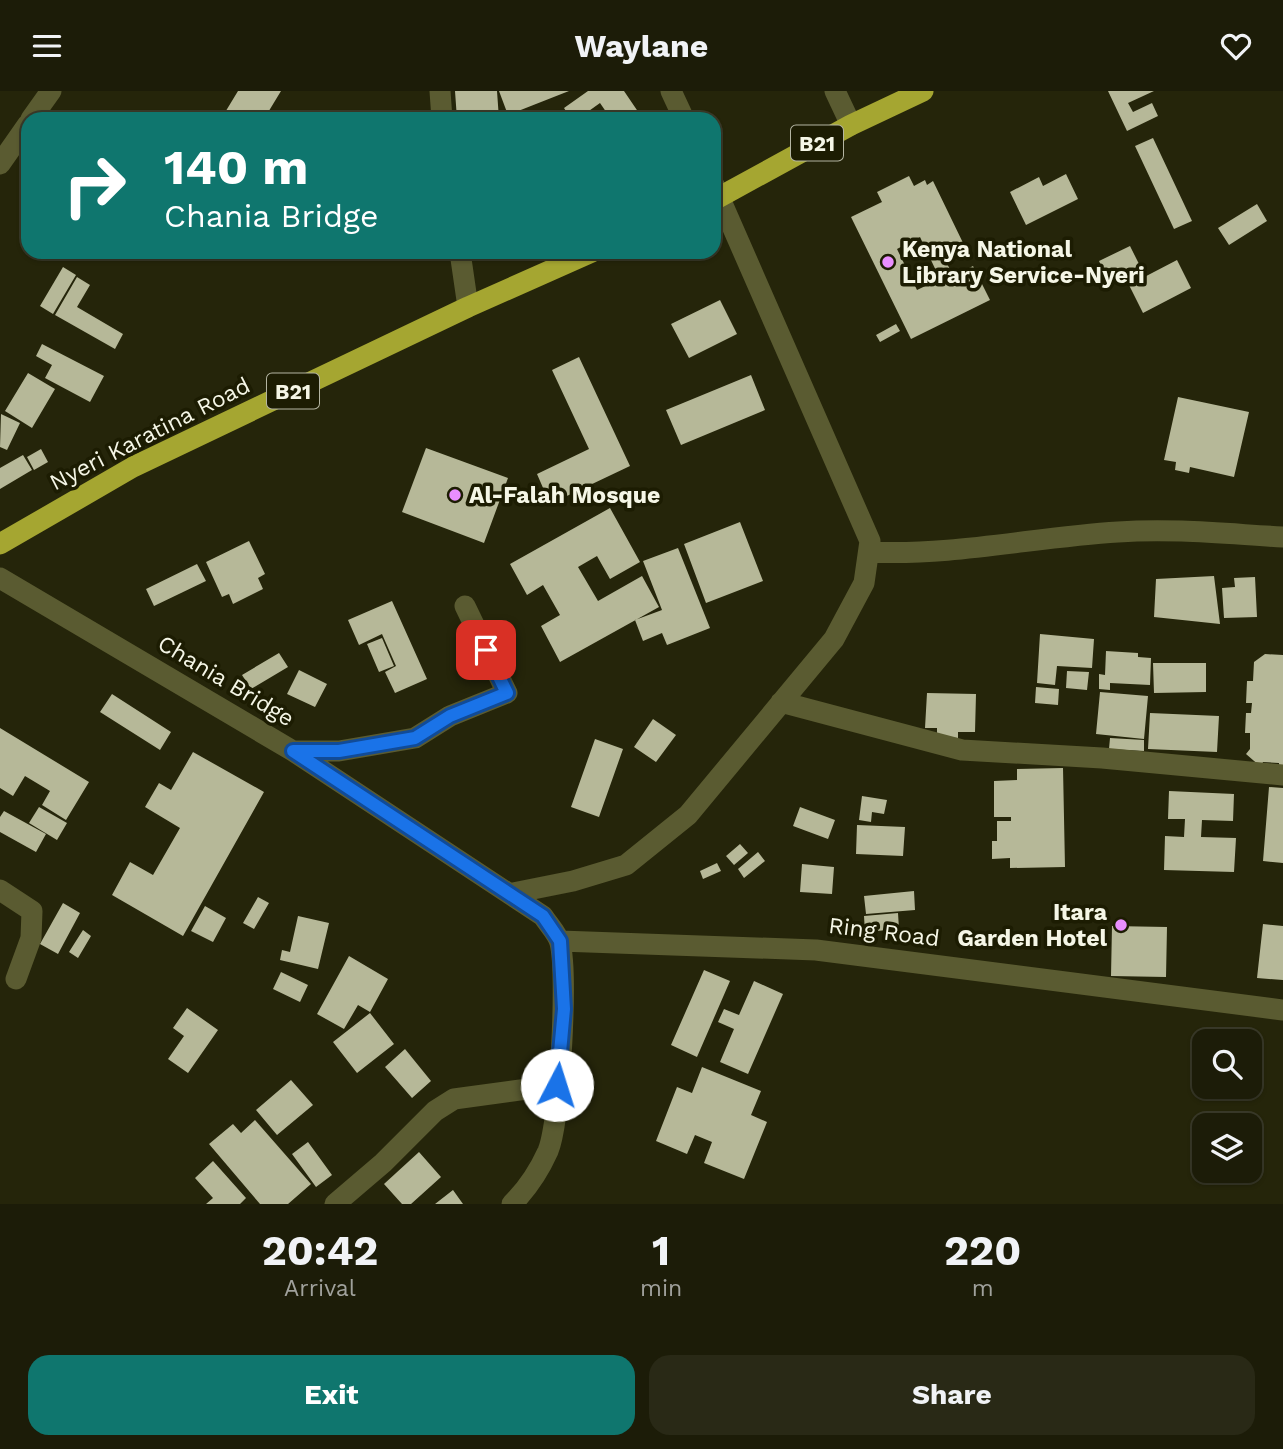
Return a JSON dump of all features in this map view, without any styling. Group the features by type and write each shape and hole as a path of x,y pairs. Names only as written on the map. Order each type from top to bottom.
{"highway":[{"name":"B21","path":"721,191 923,91"},
{"name":"Nyeri Karatina Road","path":"0,544 133,467 468,307 576,259"}],"street":[{"path":"36,112 51,91"},
{"path":"440,91 442,112"},
{"path":"671,91 681,112"},
{"path":"835,91 851,125"},
{"path":"0,164 21,134"},
{"path":"513,893 573,881 626,865 688,815 834,639 863,583 870,541 810,397 721,205"},
{"path":"461,259 468,307"},
{"path":"870,552 919,554 1120,531 1200,531 1283,537"},
{"name":"Chania Bridge","path":"0,577 293,751 339,751 415,738 450,716 507,693 465,606"},
{"path":"781,702 962,750 1102,758 1283,775"},
{"path":"293,751 513,893 543,916 560,941 564,1009 549,1148 526,1189 512,1204"},
{"path":"0,890 32,911 31,938 16,979"},
{"name":"Ring Road","path":"560,941 816,950 1283,1010"},
{"path":"335,1204 383,1163 435,1111 454,1099 557,1085"}],"building":[{"path":"238,91 281,91 268,112 225,112"},
{"path":"455,91 497,91 498,112 456,112"},
{"path":"499,91 569,91 516,112 507,112"},
{"path":"588,91 624,91 638,112 606,112 600,103 587,112 567,112 564,108"},
{"path":"1108,91 1154,91 1128,103 1133,112 1152,103 1158,116 1127,131"},
{"path":"1153,138 1192,221 1174,229 1135,146"},
{"path":"1066,174 1078,199 1026,225 1010,192 1039,177 1043,186"},
{"name":"Kenya National Library Service-Nyeri","path":"909,176 914,186 925,180 927,185 933,181 965,247 944,257 953,276 973,266 990,300 911,339 851,217 882,202 877,192","holes":["920,237 940,279 917,290 897,249"]},
{"path":"1257,204 1267,221 1229,245 1218,228"},
{"path":"1130,246 1143,272 1132,277 1128,268 1107,278 1099,261"},
{"path":"1177,260 1191,288 1143,313 1129,285"},
{"path":"63,267 76,275 53,314 40,306"},
{"path":"77,277 90,285 77,307 123,334 115,349 55,315"},
{"path":"720,300 737,334 689,358 671,324"},
{"path":"896,324 900,331 880,342 876,335"},
{"path":"42,344 104,376 90,402 45,378 52,365 36,356"},
{"path":"579,357 630,466 550,504 537,474 589,449 552,370"},
{"path":"28,373 55,389 32,428 5,411"},
{"path":"751,375 765,410 681,445 666,410"},
{"path":"1178,397 1249,412 1234,477 1190,467 1189,473 1175,470 1176,462 1164,460"},
{"path":"1,414 20,423 7,450 0,447"},
{"name":"Al-Falah Mosque","path":"426,448 508,478 484,543 402,512"},
{"path":"41,449 48,462 34,470 27,457"},
{"path":"23,455 32,470 0,489 0,468"},
{"path":"610,508 640,562 610,579 597,556 578,567 598,601 642,576 659,607 560,662 541,626 560,615 543,585 527,595 510,564"},
{"path":"740,522 763,581 706,603 684,544"},
{"path":"249,541 265,574 258,578 263,589 233,604 229,594 222,597 206,562"},
{"path":"678,548 710,628 667,645 662,633 643,641 635,620 662,610 643,561"},
{"path":"197,564 206,581 154,606 146,589"},
{"path":"1214,576 1220,624 1154,617 1156,579"},
{"path":"1255,577 1257,617 1224,618 1222,588 1235,587 1234,578"},
{"path":"392,601 427,679 395,693 385,672 396,666 382,634 359,645 348,620"},
{"path":"1040,634 1094,639 1092,668 1057,666 1055,685 1037,683"},
{"path":"382,638 394,666 379,672 367,644"},
{"path":"1106,651 1138,653 1138,657 1151,658 1150,685 1110,683 1110,690 1099,689 1099,674 1105,675"},
{"path":"279,653 288,667 251,689 242,675"},
{"path":"1265,654 1283,655 1283,768 1279,767 1279,763 1263,762 1261,767 1246,754 1250,749 1250,733 1245,733 1246,713 1251,713 1252,703 1246,703 1247,681 1253,681 1254,662"},
{"path":"1153,663 1206,663 1206,692 1154,693"},
{"path":"299,670 327,684 315,707 287,694"},
{"path":"1067,671 1089,672 1087,690 1066,688"},
{"path":"1036,687 1059,689 1058,705 1035,703"},
{"path":"1100,692 1148,696 1144,739 1096,734"},
{"path":"927,693 976,694 975,732 958,732 958,738 937,737 937,728 925,728"},
{"path":"112,694 171,732 160,750 100,712"},
{"path":"1150,713 1219,716 1217,752 1148,749"},
{"path":"653,719 676,735 656,762 634,747"},
{"path":"0,728 89,782 66,820 42,805 50,791 25,776 13,796 0,788"},
{"path":"1110,738 1144,740 1144,751 1109,749"},
{"path":"595,739 623,749 599,817 571,807"},
{"path":"193,752 264,792 183,936 112,895 130,862 153,875 180,828 145,807 159,783 171,790"},
{"path":"1063,768 1065,867 1010,868 1010,858 992,859 992,841 997,841 997,821 1011,821 1011,817 994,817 994,781 1017,780 1017,769"},
{"path":"1269,787 1283,788 1283,863 1263,861"},
{"path":"1169,791 1234,794 1233,821 1202,820 1201,837 1236,838 1234,872 1164,870 1165,836 1184,837 1185,819 1168,819"},
{"path":"862,796 887,800 884,814 872,812 871,822 859,820"},
{"path":"39,807 67,823 57,840 29,823"},
{"path":"800,807 835,820 828,839 793,826"},
{"path":"4,811 46,834 36,852 0,832 0,817"},
{"path":"857,825 905,827 903,856 856,854"},
{"path":"740,844 748,853 734,865 726,856"},
{"path":"758,852 765,861 744,878 738,869"},
{"path":"717,863 721,871 703,879 700,871"},
{"path":"802,864 834,867 832,894 800,892"},
{"path":"914,891 915,910 866,914 864,896"},
{"path":"258,897 269,903 254,929 243,923"},
{"path":"63,903 80,913 58,954 40,944"},
{"path":"205,906 226,918 213,942 191,931"},
{"path":"898,913 899,929 865,932 864,916"},
{"path":"298,916 329,923 318,969 280,960 282,950 290,952"},
{"path":"1263,924 1283,926 1283,980 1257,978"},
{"path":"1112,926 1167,927 1166,977 1111,976"},
{"path":"83,930 91,936 78,958 69,952"},
{"path":"349,956 388,979 370,1012 358,1005 344,1029 317,1014"},
{"path":"704,970 730,981 697,1057 671,1045"},
{"path":"281,972 308,985 300,1002 273,989"},
{"path":"754,981 783,994 748,1074 720,1062 734,1029 718,1022 724,1009 739,1015"},
{"path":"187,1008 218,1030 188,1073 168,1059 184,1036 173,1028"},
{"path":"370,1013 394,1044 357,1073 333,1042"},
{"path":"405,1049 431,1081 412,1098 385,1067"},
{"path":"702,1067 761,1091 751,1115 767,1122 744,1179 704,1163 712,1142 695,1135 687,1154 656,1141 677,1087 692,1093"},
{"path":"291,1080 313,1105 277,1135 256,1110"},
{"path":"255,1120 311,1184 288,1204 260,1204 209,1144 233,1124 241,1133"},
{"path":"308,1142 332,1175 316,1187 292,1154"},
{"path":"419,1152 441,1177 411,1204 402,1204 384,1184"},
{"path":"213,1161 246,1198 240,1204 206,1204 213,1198 195,1178"},
{"path":"453,1190 463,1204 435,1204"}],"place":[{"name":"Kenya National Library Service-Nyeri","path":"888,262"},
{"name":"Al-Falah Mosque","path":"455,495"},
{"name":"Itara Garden Hotel","path":"1121,925"}],"route":[{"path":"486,650 507,693 450,716 415,738 339,751 293,751 513,893 543,916 560,941 564,1009 557,1085"}]}
